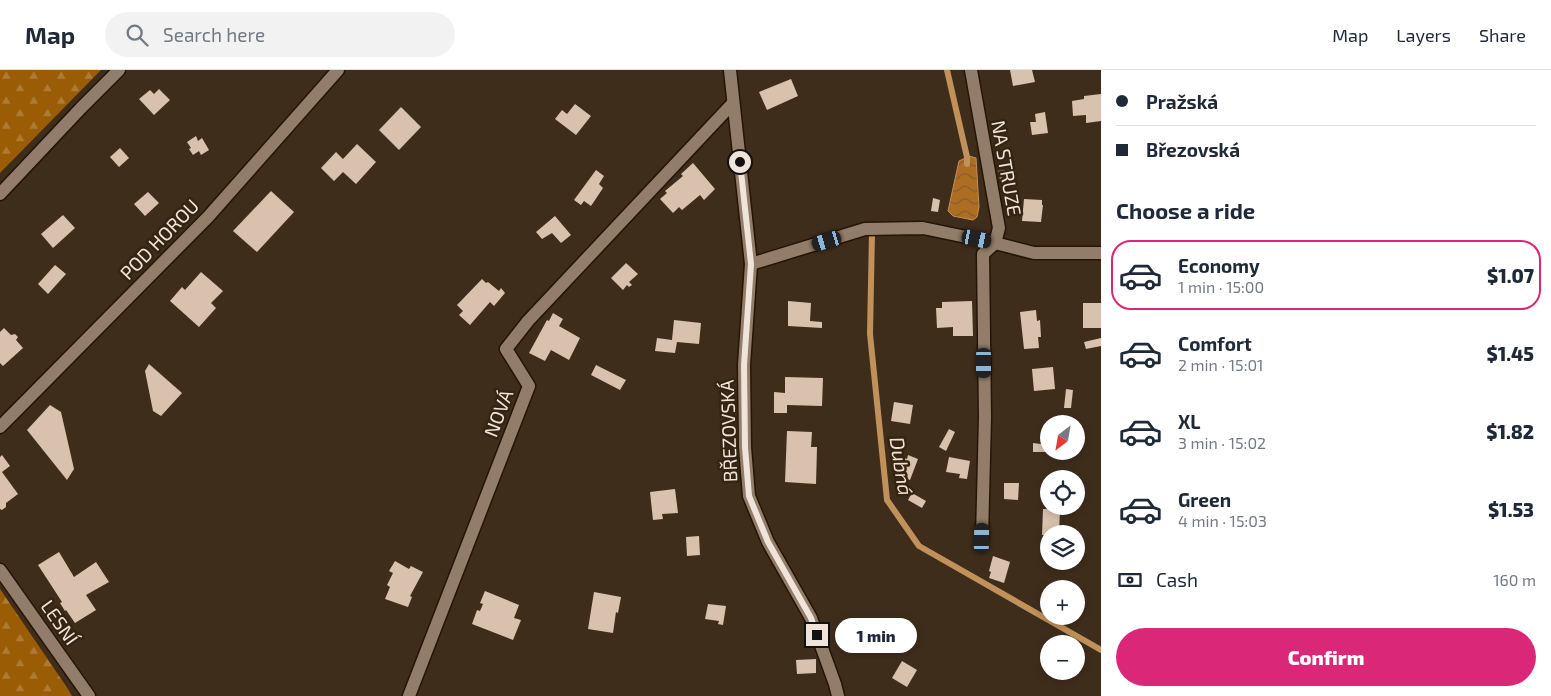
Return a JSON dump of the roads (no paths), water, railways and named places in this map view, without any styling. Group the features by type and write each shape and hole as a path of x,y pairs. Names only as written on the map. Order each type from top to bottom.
{"street":[{"path":"0,194 119,70"},
{"name":"POD HOROU","path":"0,427 208,217 338,70"},
{"name":"BŘEZOVSKÁ","path":"730,70 751,264 744,365 745,447 749,496 768,542 811,618 838,696"},
{"name":"NA STRUZE","path":"972,70 999,228 995,243 983,254 984,417 982,538"},
{"name":"NOVÁ","path":"409,696 529,386 506,349 528,321 733,103"},
{"path":"751,264 865,229 923,228 1034,253 1101,253"},
{"name":"LESNÍ","path":"0,570 89,696"}],"water":[{"path":"969,156 976,158 979,207 977,217 973,220 953,216 948,211 959,161"}],"waterway":[{"name":"Dubná","path":"947,70 967,164"},
{"name":"Dubná","path":"872,233 870,334 887,500 919,546 1101,650"}]}
